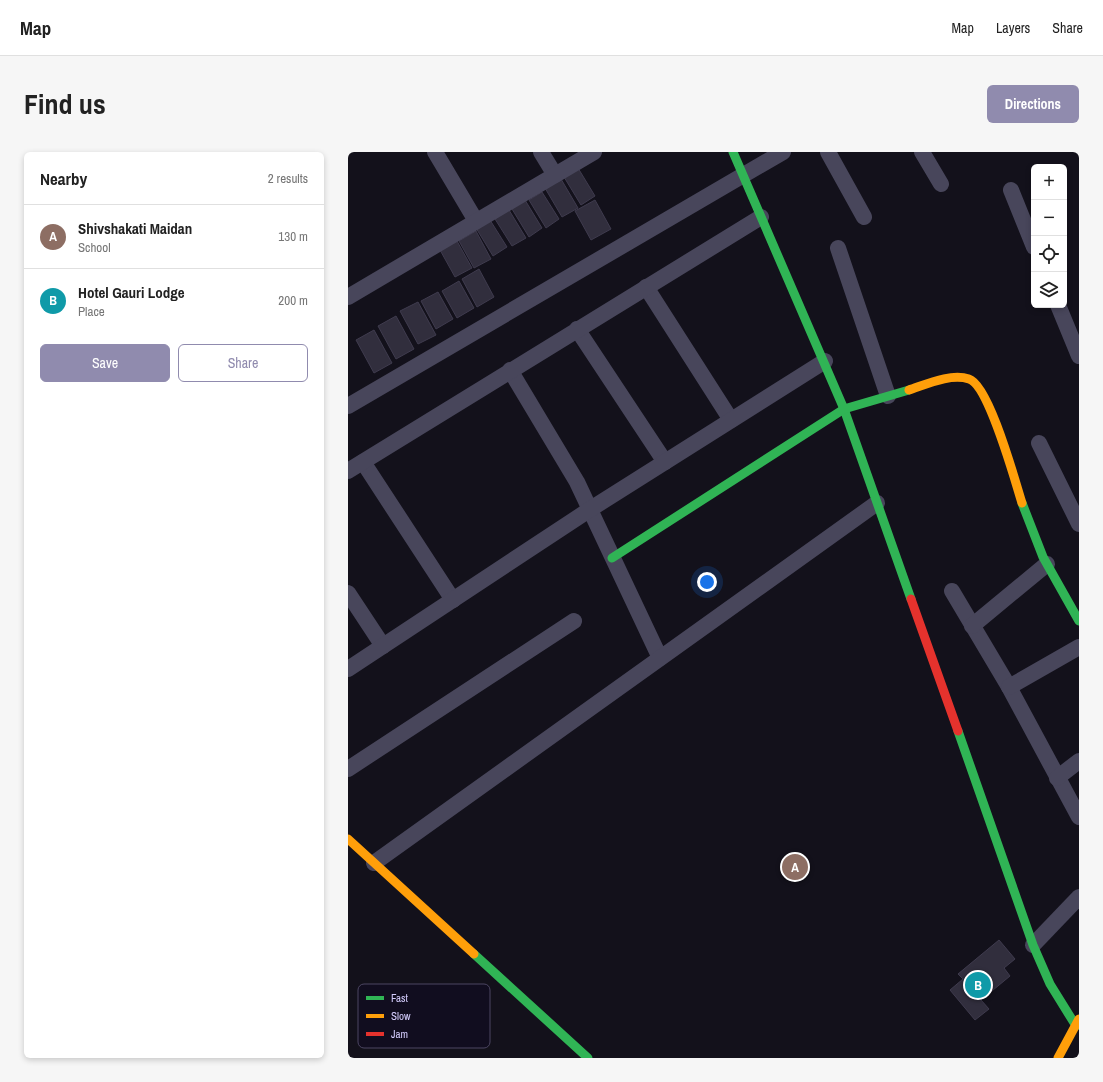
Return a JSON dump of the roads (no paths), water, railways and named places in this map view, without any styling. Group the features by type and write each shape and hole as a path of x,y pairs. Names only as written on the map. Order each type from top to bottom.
{"street":[{"path":"434,152 476,221"},
{"path":"541,152 555,175"},
{"path":"348,297 594,152"},
{"path":"733,152 825,361 844,409 1033,945 1050,984 1077,1023 1058,1058"},
{"path":"348,406 784,152"},
{"path":"828,152 864,217"},
{"path":"922,152 941,184"},
{"path":"1011,190 1031,240"},
{"path":"348,471 761,217"},
{"path":"838,248 888,396"},
{"path":"646,287 731,420"},
{"path":"1059,308 1079,356"},
{"path":"577,329 665,462"},
{"path":"348,669 589,510 825,361"},
{"path":"510,370 577,482 660,658"},
{"path":"612,558 844,409 949,378 962,377 972,380 980,386 1008,456 1034,537 1047,564 1079,621"},
{"path":"1039,444 1079,524"},
{"path":"363,462 453,600"},
{"path":"374,863 877,503"},
{"path":"972,626 1047,564"},
{"path":"952,591 1008,687 1079,817"},
{"path":"348,593 383,646"},
{"path":"348,769 574,621"},
{"path":"1008,687 1079,647"},
{"path":"1057,778 1079,761"},
{"path":"348,839 588,1058"},
{"path":"1033,945 1079,897"}],"place":[{"name":"Shivshakati Maidan","path":"795,867"},
{"name":"Hotel Gauri Lodge","path":"978,985"}]}
